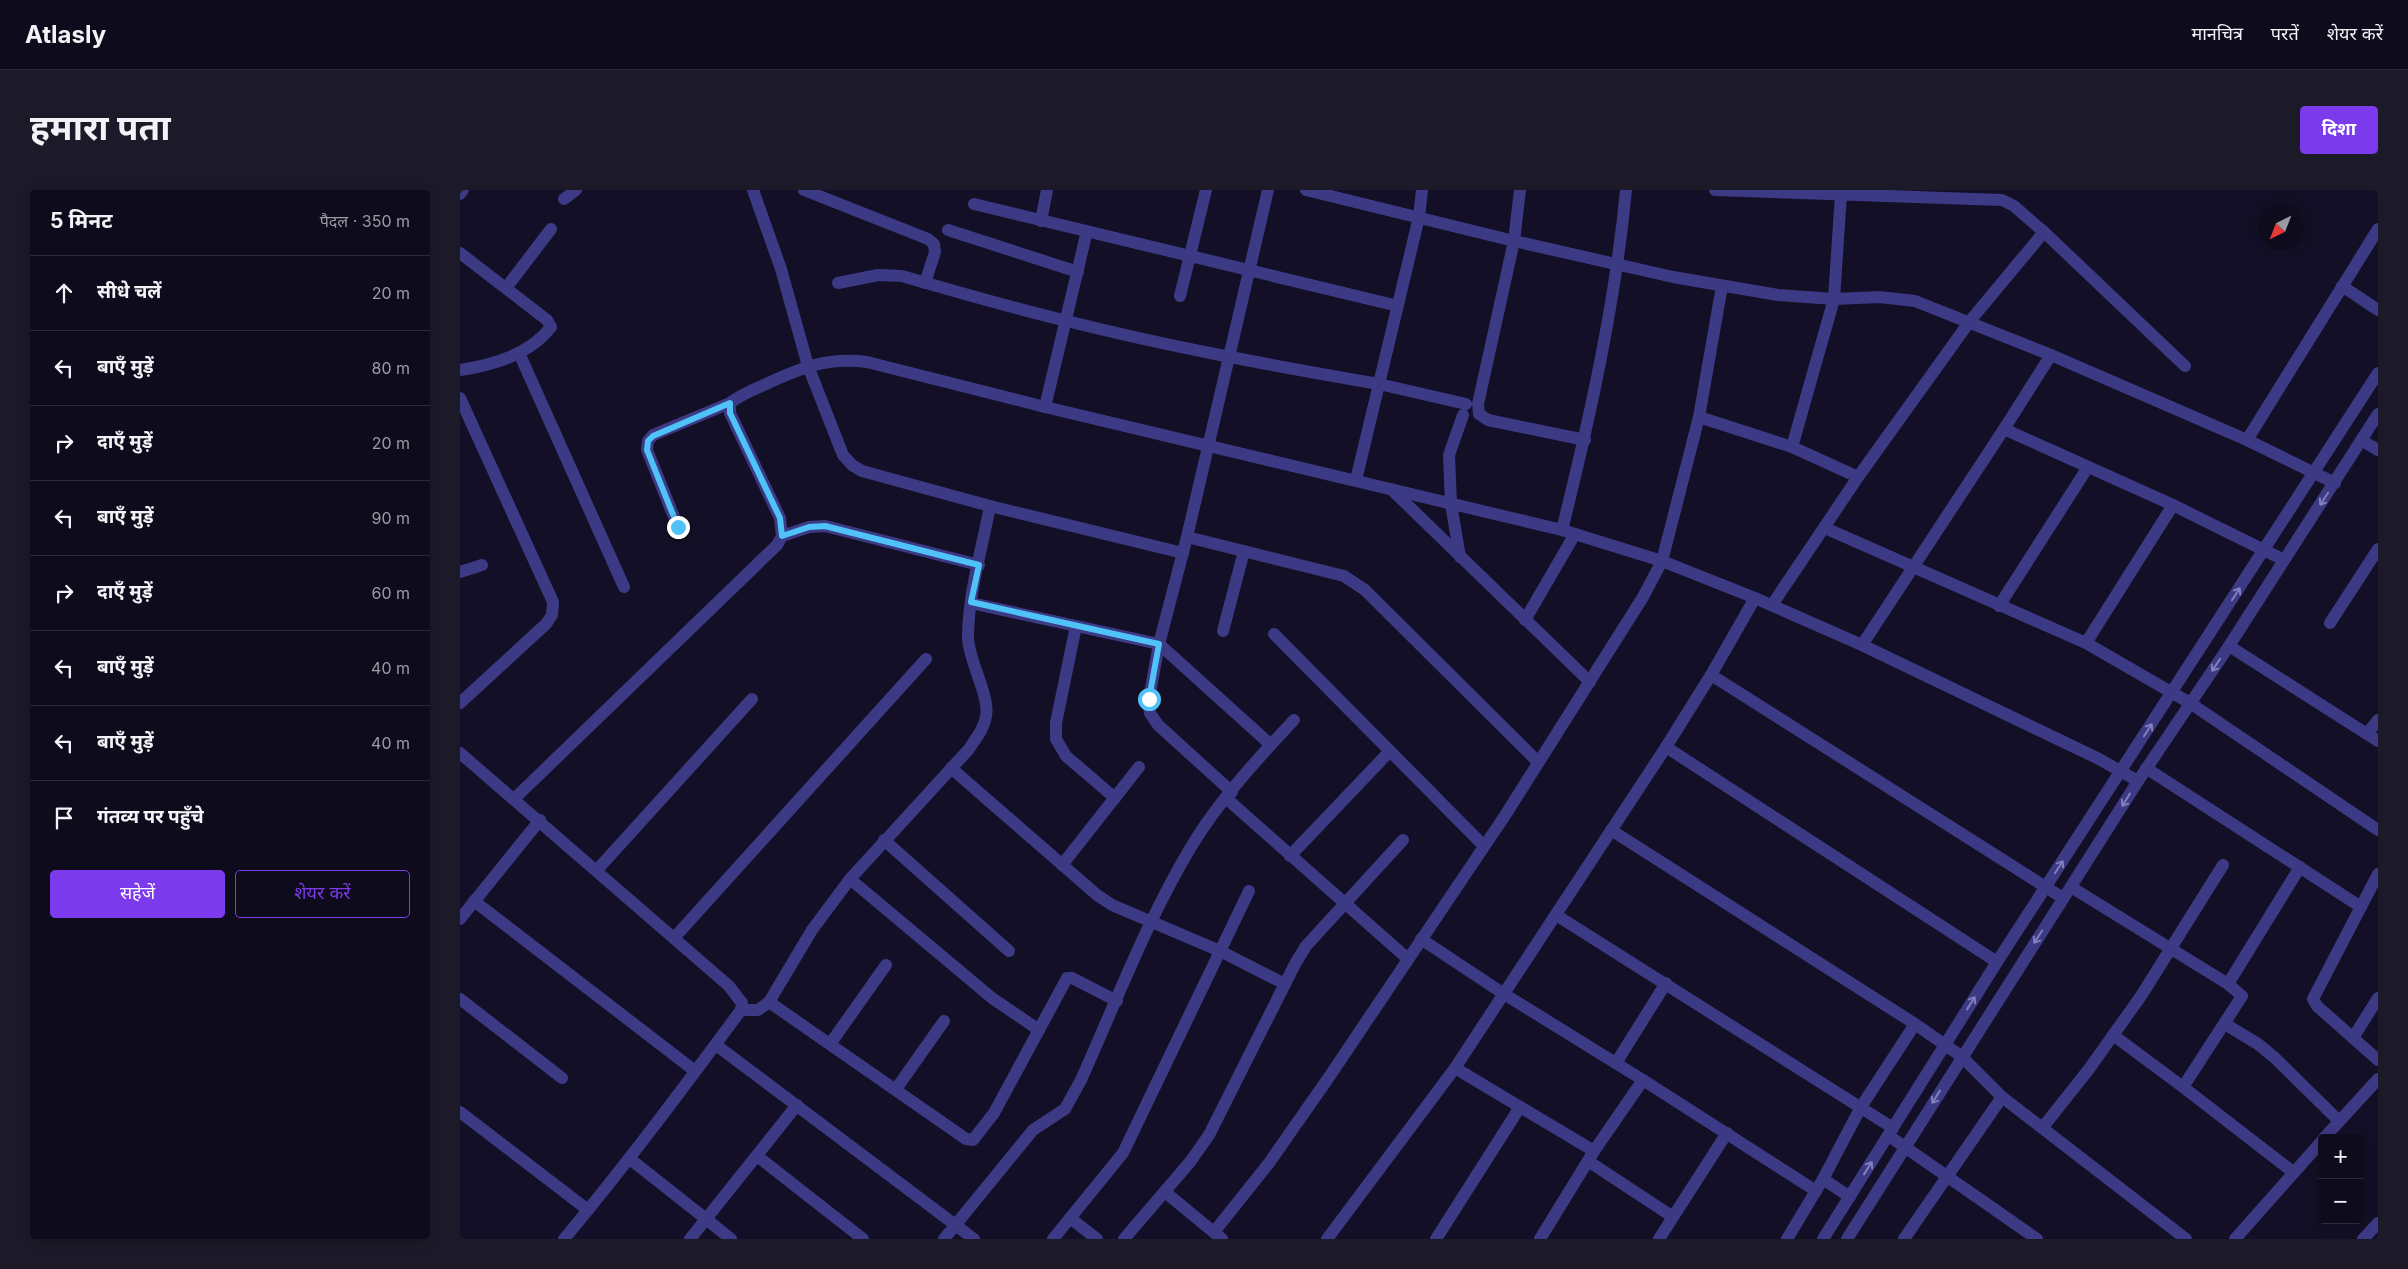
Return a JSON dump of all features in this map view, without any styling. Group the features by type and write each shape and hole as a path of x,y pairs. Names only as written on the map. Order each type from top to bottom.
{"street":[{"path":"460,194 463,190"},
{"path":"564,198 576,190"},
{"path":"753,190 781,269 808,366 843,455 852,465 862,471 990,506 1183,553"},
{"path":"804,190 928,239 934,244 935,252 925,283"},
{"path":"1041,221 1047,190"},
{"path":"1180,296 1206,190"},
{"path":"1268,190 1230,358 1159,644 1149,699 1150,713 1158,724 1290,856 1408,959"},
{"path":"1306,190 1336,193 1419,217 1514,241 1722,286 1778,295 1834,299 1901,298 1970,321 2051,355 2247,440 2335,483"},
{"path":"1356,480 1419,217 1422,190"},
{"path":"1520,190 1514,241 1478,404 1479,414 1488,420 1585,440"},
{"path":"1562,530 1585,440 1608,327 1618,265 1626,190"},
{"path":"1715,190 2002,200 2014,206 2044,232 2185,366"},
{"path":"1792,447 1834,299 1841,194"},
{"path":"974,204 1398,306"},
{"path":"506,288 551,229"},
{"path":"2247,440 2378,229"},
{"path":"948,230 1078,272"},
{"path":"1045,407 1087,231"},
{"path":"1772,605 1858,477 1970,321 2044,232"},
{"path":"460,253 548,320 551,328 519,353 504,360 460,370"},
{"path":"838,283 889,275 1066,321 1230,358 1380,384 1464,410 1449,455 1452,504 1460,557"},
{"path":"1165,1192 1218,1236 1422,940 1643,597 1662,561 1699,417 1722,286"},
{"path":"2342,286 2378,310"},
{"path":"519,353 624,586"},
{"path":"1862,645 2051,355"},
{"path":"678,527 647,450 648,441 653,436 730,403 808,366 836,360 867,362 1045,407 1562,530 1662,561 1772,605 1862,645 2122,771 2138,781"},
{"path":"1823,1239 1997,962 2378,373"},
{"path":"460,398 553,602 552,615 546,624 460,703"},
{"path":"514,799 777,545 782,536 780,518 730,413 730,403"},
{"path":"1847,1239 2146,768 2229,646 2378,414"},
{"path":"1699,417 1792,447 1858,477"},
{"path":"2004,429 2172,505 2284,560"},
{"path":"2362,440 2378,450"},
{"path":"1999,606 2088,467"},
{"path":"1391,489 1590,682"},
{"path":"2086,643 2172,505"},
{"path":"741,1010 758,1010 768,1002 817,922 850,879 982,730 987,714 971,661 968,639 971,602 990,506"},
{"path":"782,536 809,527 825,526 979,565"},
{"path":"1825,528 1912,568 2086,643 2172,692 2378,830"},
{"path":"1526,620 1575,534"},
{"path":"1187,536 1344,576 1365,590 1537,761"},
{"path":"2330,623 2378,549"},
{"path":"1223,631 1244,551"},
{"path":"460,572 482,565"},
{"path":"1327,1239 1455,1068 1666,747 1711,676 1755,598"},
{"path":"971,602 1159,644 1271,745"},
{"path":"1076,626 1056,723 1056,738 1066,756 1115,798"},
{"path":"1274,634 1484,846"},
{"path":"2229,646 2378,741"},
{"path":"674,938 926,659"},
{"path":"1711,676 2063,898"},
{"path":"597,870 752,699"},
{"path":"944,1239 1033,1130 1065,1109 1081,1080 1152,922 1191,847 1229,795 1294,720"},
{"path":"2367,734 2378,720"},
{"path":"1666,747 1997,962"},
{"path":"1290,856 1389,752"},
{"path":"460,753 540,820 674,938 740,997 742,1003 741,1010 716,1045 630,1159 564,1239"},
{"path":"1062,865 1139,767"},
{"path":"950,768 1062,865 1112,905 1220,952 1285,984"},
{"path":"2146,768 2361,907"},
{"path":"460,919 540,820"},
{"path":"1611,830 1962,1056 2002,1097 2186,1239"},
{"path":"884,840 1010,951"},
{"path":"1124,1239 1165,1192 1209,1135 1306,946 1404,840"},
{"path":"2043,1127 2113,1035 2223,865"},
{"path":"2228,984 2300,867"},
{"path":"2378,874 2313,999 2317,1006 2378,1060"},
{"path":"850,879 992,998 1039,1030"},
{"path":"2071,887 2228,984 2242,996 2184,1087"},
{"path":"1053,1239 1123,1152 1250,891"},
{"path":"474,901 695,1071"},
{"path":"1556,915 1861,1107 1891,1132 1905,1147 2029,1237"},
{"path":"1422,940 1504,994 1727,1133 1816,1192"},
{"path":"830,1044 886,965"},
{"path":"768,1002 966,1138 973,1140 994,1113 1067,978 1072,978 1117,1001"},
{"path":"1616,1063 1666,983"},
{"path":"2353,1038 2378,998"},
{"path":"460,999 562,1078"},
{"path":"896,1089 944,1021"},
{"path":"1787,1239 1816,1192 1861,1107 1915,1024"},
{"path":"2225,1024 2258,1044 2339,1121"},
{"path":"2113,1035 2184,1087 2293,1172"},
{"path":"716,1045 974,1239"},
{"path":"1455,1068 1520,1107 1591,1156 1673,1217"},
{"path":"2328,1134 2378,1079"},
{"path":"1540,1239 1591,1156 1643,1080"},
{"path":"1904,1239 2002,1097"},
{"path":"690,1239 797,1105"},
{"path":"1436,1239 1520,1107"},
{"path":"460,1112 588,1210"},
{"path":"1659,1239 1727,1133"},
{"path":"2235,1239 2318,1145"},
{"path":"756,1156 862,1239"},
{"path":"630,1159 731,1239"},
{"path":"1823,1179 1850,1197"},
{"path":"1070,1218 1097,1239"},
{"path":"2363,1239 2378,1223"}],"route":[{"path":"678,527 647,450 648,441 653,436 730,403 730,413 780,518 782,536 809,527 825,526 979,565 971,602 1159,644 1149,699"}]}
